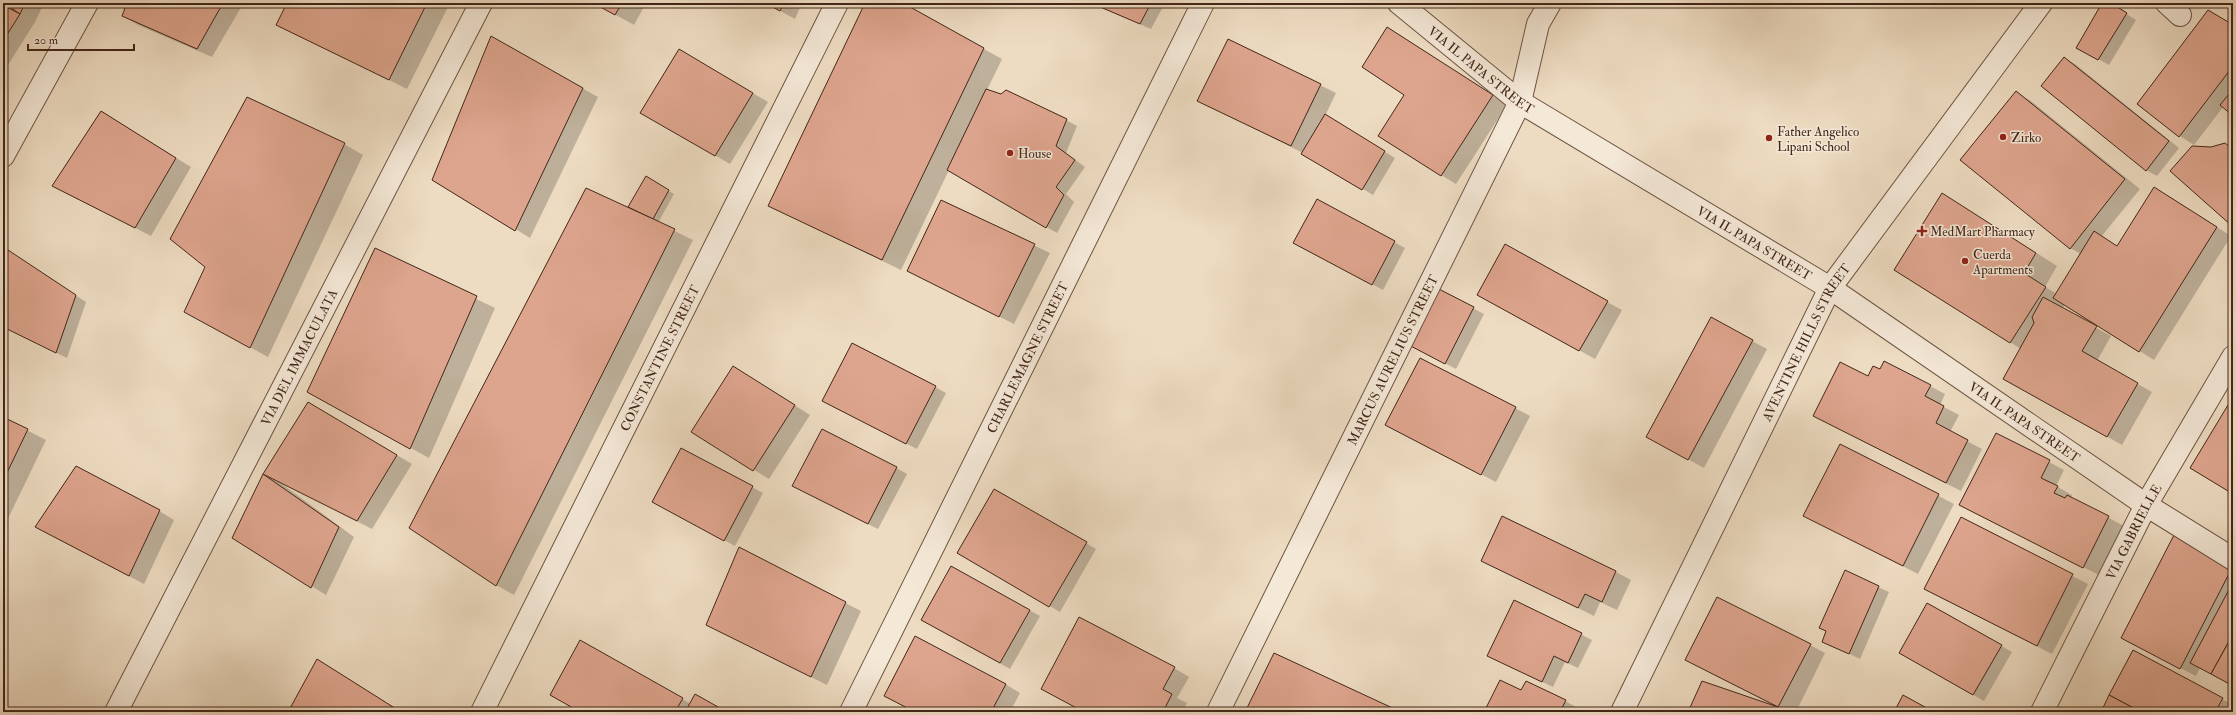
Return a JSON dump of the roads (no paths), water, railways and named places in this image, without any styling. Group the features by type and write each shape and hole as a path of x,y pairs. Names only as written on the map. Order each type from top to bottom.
{"street":[{"path":"3,156 87,3"},
{"name":"VIA DEL IMMACULATA","path":"116,712 481,3"},
{"name":"CONSTANTINE STREET","path":"482,712 837,3"},
{"name":"CHARLEMAGNE STREET","path":"851,712 1203,3"},
{"name":"VIA IL PAPA STREET","path":"1399,3 1520,102 1830,288 2146,505 2233,559"},
{"name":"MARCUS AURELIUS STREET","path":"1218,712 1520,102 1538,24 1550,3"},
{"name":"AVENTINE HILLS STREET","path":"1622,712 1830,288 2041,3"},
{"name":"VIA GABRIELLE","path":"2042,712 2146,505 2233,357"}],"place":[{"name":"Zirko","path":"2003,137"},
{"name":"Father Angelico Lipani School","path":"1769,138"},
{"name":"House","path":"1010,153"},
{"name":"MedMart Pharmacy","path":"1922,231"},
{"name":"Cuerda Apartments","path":"1965,261"}]}
